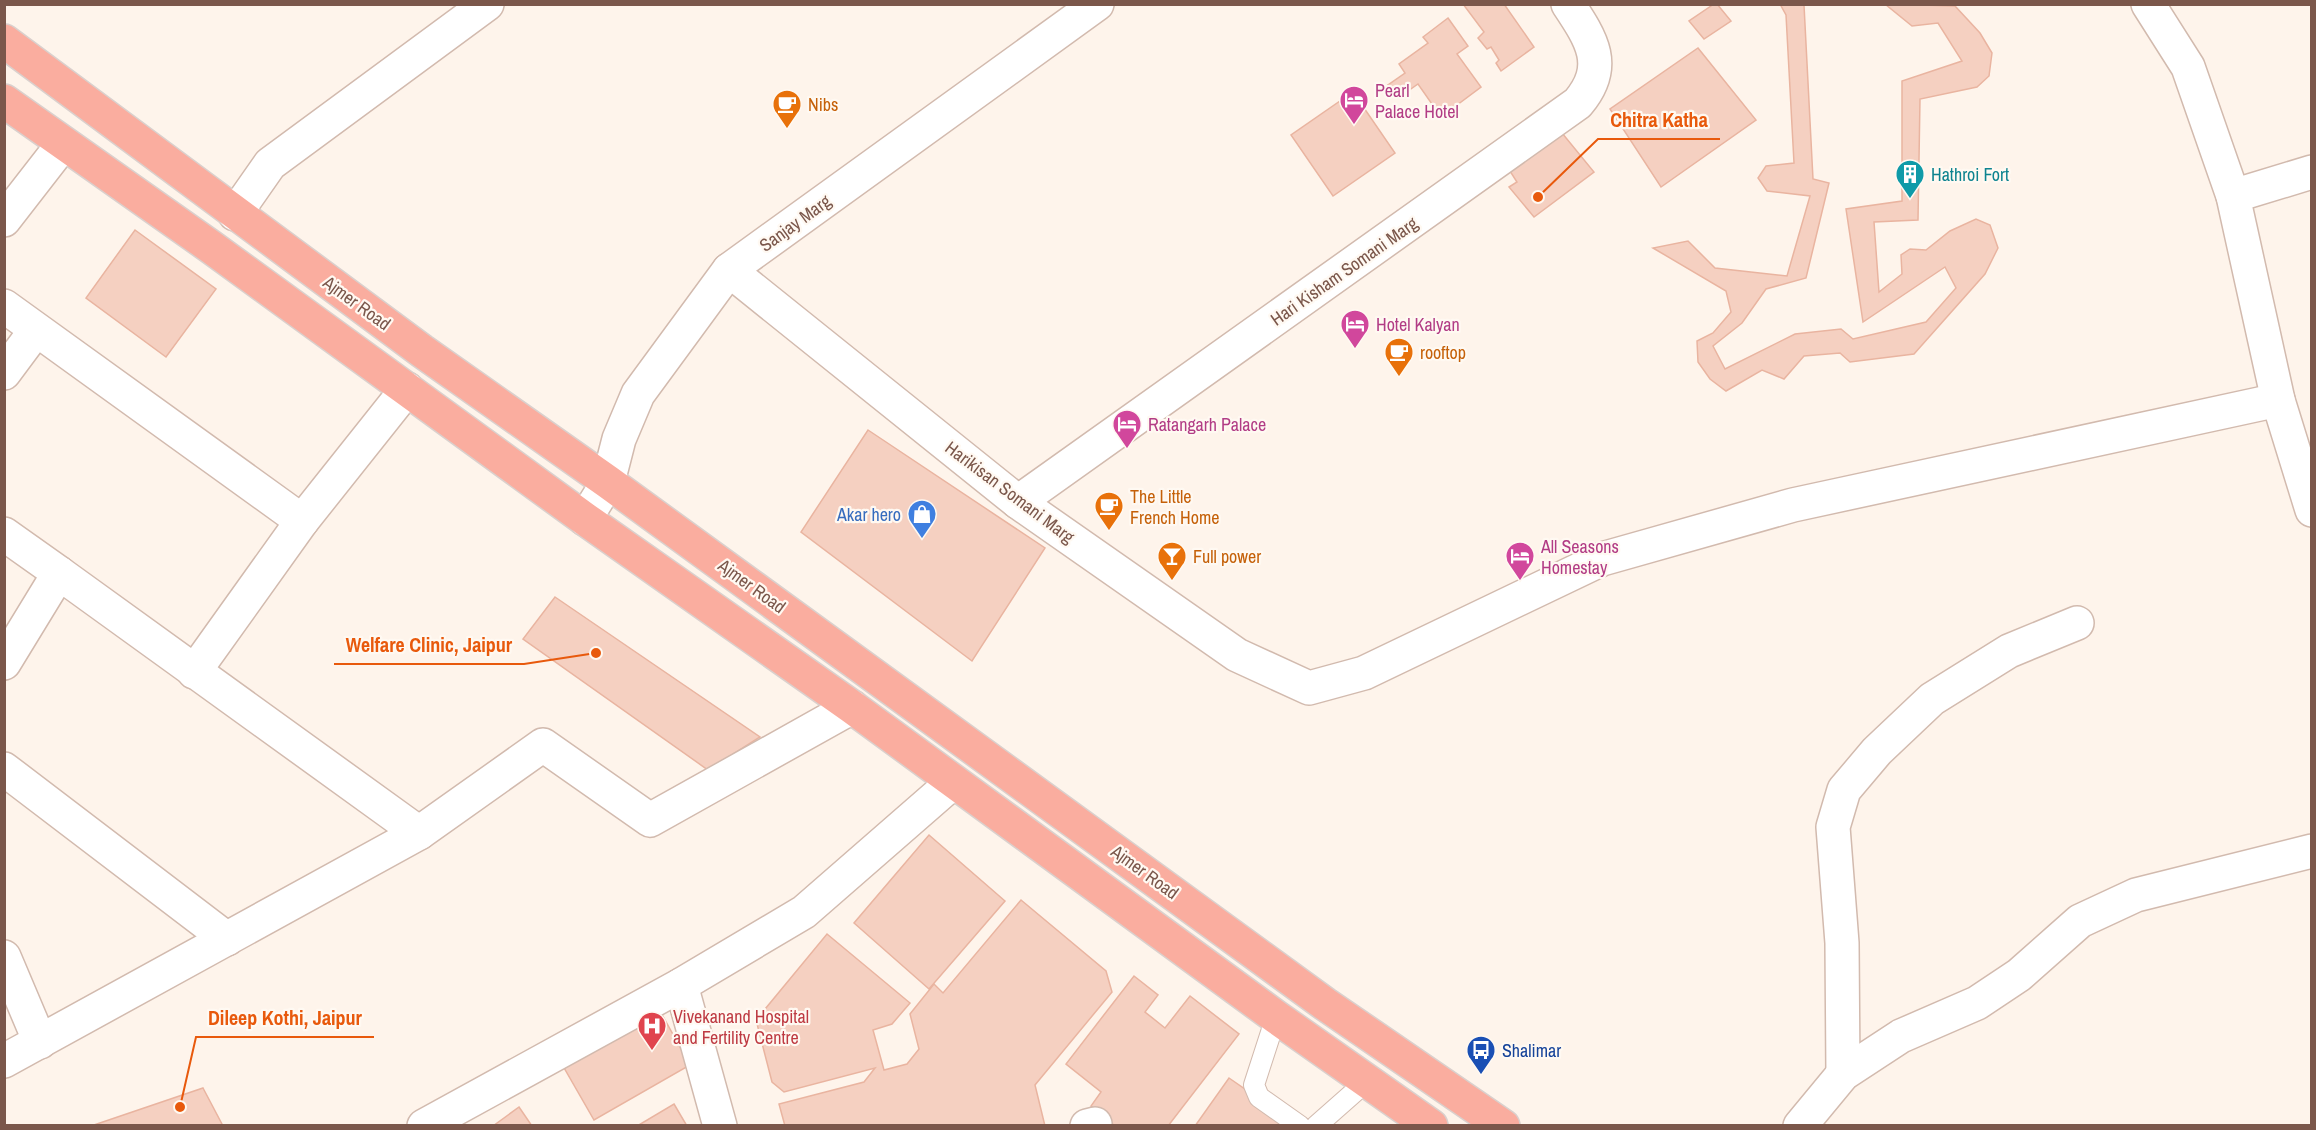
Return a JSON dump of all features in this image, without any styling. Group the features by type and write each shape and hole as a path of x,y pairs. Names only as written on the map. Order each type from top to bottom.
{"highway":[{"name":"Ajmer Road","path":"4,41 235,214 608,482 1325,1004 1503,1125"},
{"path":"4,101 211,247 585,519 852,707 952,783 1276,1017 1431,1125"}],"street":[{"path":"235,214 270,164 487,4"},
{"name":"Sanjay Marg","path":"585,519 608,482 619,439 638,394 729,270 1096,4"},
{"name":"Hari Kisham Somani Marg","path":"1018,502 1578,103 1591,87 1597,61 1585,30 1568,4"},
{"path":"2148,4 2188,67 2233,196 2278,400 2312,510"},
{"path":"4,220 63,144"},
{"path":"2233,196 2312,172"},
{"name":"Harikisan Somani Marg","path":"729,270 1018,502 1237,655 1309,688 1364,673 1602,559 1793,505 2278,400"},
{"path":"4,306 302,521"},
{"path":"4,373 36,330"},
{"path":"194,672 302,521 407,389"},
{"path":"4,534 419,833"},
{"path":"4,663 59,573"},
{"path":"1843,1074 1842,943 1833,827 1844,790 1877,751 1932,699 2009,651 2077,623"},
{"path":"4,1061 419,833 543,745 650,820 852,707"},
{"path":"4,769 226,939"},
{"path":"424,1125 681,985 804,912 952,783"},
{"path":"1800,1125 1843,1074 1901,1036 1977,1003 2019,975 2080,921 2136,895 2312,851"},
{"path":"4,957 40,1042"},
{"path":"681,985 720,1125"}],"lane":[{"path":"1276,1017 1254,1085 1259,1097 1300,1125"},
{"path":"1316,1125 1367,1081"}],"building":[{"path":"1463,4 1504,4 1534,47 1501,71 1496,63 1499,60 1491,47 1487,49 1478,38 1484,32"},
{"path":"1717,4 1731,21 1704,39 1689,21"},
{"name":"Hathroi Fort","path":"1780,4 1809,4 1804,5 1813,179 1829,183 1806,278 1766,289 1742,323 1713,346 1725,369 1795,334 1841,329 1853,339 1926,322 1956,288 1945,267 1863,322 1846,209 1902,201 1902,81 1962,61 1938,23 1912,26 1885,4 1955,6 1980,33 1992,53 1989,76 1977,87 1920,99 1918,220 1874,222 1879,292 1902,274 1901,255 1910,249 1926,250 1950,231 1976,219 1990,225 1998,248 1985,274 1914,354 1850,362 1840,353 1804,356 1784,379 1762,370 1726,391 1710,379 1698,362 1697,341 1713,333 1731,312 1726,291 1653,248 1688,241 1715,268 1787,276 1810,196 1767,191 1758,178 1766,166 1794,163 1786,15"},
{"path":"1448,18 1468,46 1457,54 1481,87 1441,117 1418,84 1398,98 1388,85 1405,73 1399,64 1428,43 1423,37"},
{"path":"1698,48 1756,120 1661,187 1610,109"},
{"path":"1353,92 1395,153 1333,196 1291,135"},
{"path":"1562,133 1594,172 1534,217 1509,187 1517,182 1508,168"},
{"path":"135,230 216,289 166,357 86,298"},
{"name":"Akar hero","path":"868,430 1045,548 972,661 801,532"},
{"path":"555,597 760,737 708,770 523,639"},
{"path":"929,835 1005,901 929,989 854,923"},
{"path":"1021,900 1106,971 1112,992 1035,1085 1045,1126 785,1126 779,1104 864,1082 875,1068 784,1092 772,1082 756,1020 827,934 910,1003 892,1024 873,1030 884,1070 907,1064 919,1049 910,1014 934,984 943,993"},
{"path":"1134,976 1158,995 1145,1012 1165,1028 1190,996 1239,1034 1168,1126 1115,1126 1091,1106 1101,1092 1066,1064"},
{"path":"660,1011 690,1065 594,1120 563,1066"},
{"path":"1229,1078 1297,1125 1195,1126"},
{"path":"203,1088 223,1126 91,1126"},
{"path":"674,1104 687,1126 637,1126"},
{"path":"519,1107 532,1126 493,1126"}],"place":[{"name":"Pearl Palace Hotel","path":"1354,126"},
{"name":"Nibs","path":"787,130"},
{"name":"Chitra Katha","path":"1538,197"},
{"name":"Hathroi Fort","path":"1910,200"},
{"name":"Hotel Kalyan","path":"1355,350"},
{"name":"rooftop","path":"1399,378"},
{"name":"Ratangarh Palace","path":"1127,450"},
{"name":"The Little French Home","path":"1109,532"},
{"name":"Akar hero","path":"922,540"},
{"name":"Full power","path":"1172,582"},
{"name":"All Seasons Homestay","path":"1520,582"},
{"name":"Welfare Clinic, Jaipur","path":"596,653"},
{"name":"Vivekanand Hospital and Fertility Centre","path":"652,1052"},
{"name":"Shalimar","path":"1481,1076"},
{"name":"Dileep Kothi, Jaipur","path":"180,1107"}]}
